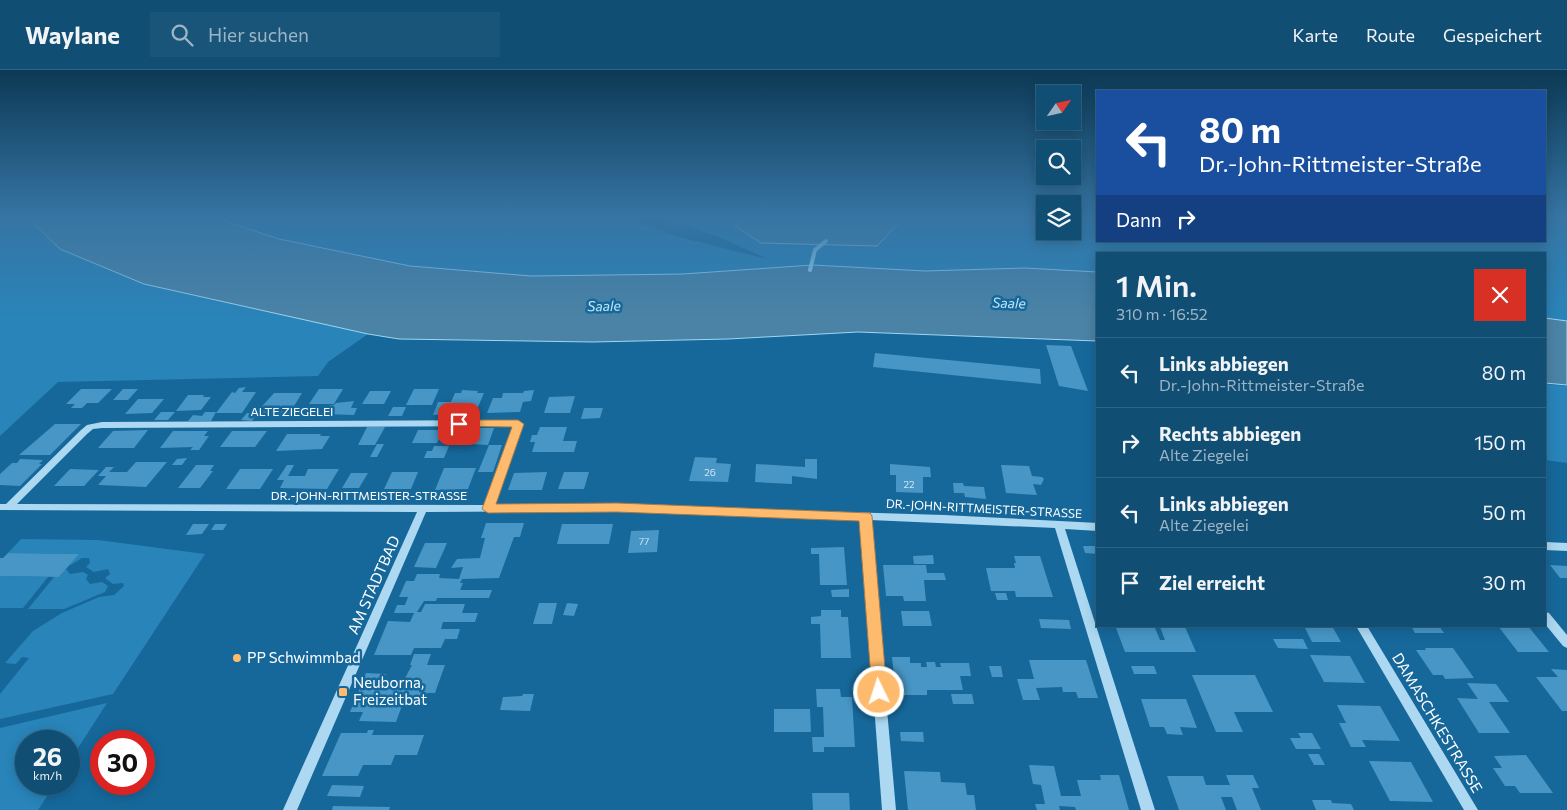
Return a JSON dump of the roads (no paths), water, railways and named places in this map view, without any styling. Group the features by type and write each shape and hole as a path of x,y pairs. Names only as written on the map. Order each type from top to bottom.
{"street":[{"name":"ALTE ZIEGELEI","path":"4,507 84,432 90,427 102,425 518,424 488,509"},
{"name":"DR.-JOHN-RITTMEISTER-STRASSE","path":"4,507 617,508 865,516 1096,527"},
{"name":"AM STADTBAD","path":"290,810 423,509"},
{"path":"865,516 889,810"},
{"path":"1059,525 1148,810"},
{"path":"1546,546 1567,547"},
{"path":"1546,617 1567,643"},
{"name":"DAMASCHKESTRASSE","path":"1362,627 1470,810"}],"water":[{"name":"Saale","path":"64,251 335,251 410,266 531,276 683,274 813,265 925,271 1025,268 1096,272 1096,341 858,332 728,339 592,342 399,339 368,334 144,284"},
{"path":"1546,318 1567,321 1567,385 1546,383"}],"waterway":[{"path":"810,270 815,251"}],"place":[{"name":"PP Schwimmbad","path":"237,658"},
{"name":"Neuborna, Freizeitbat","path":"343,692"}]}
